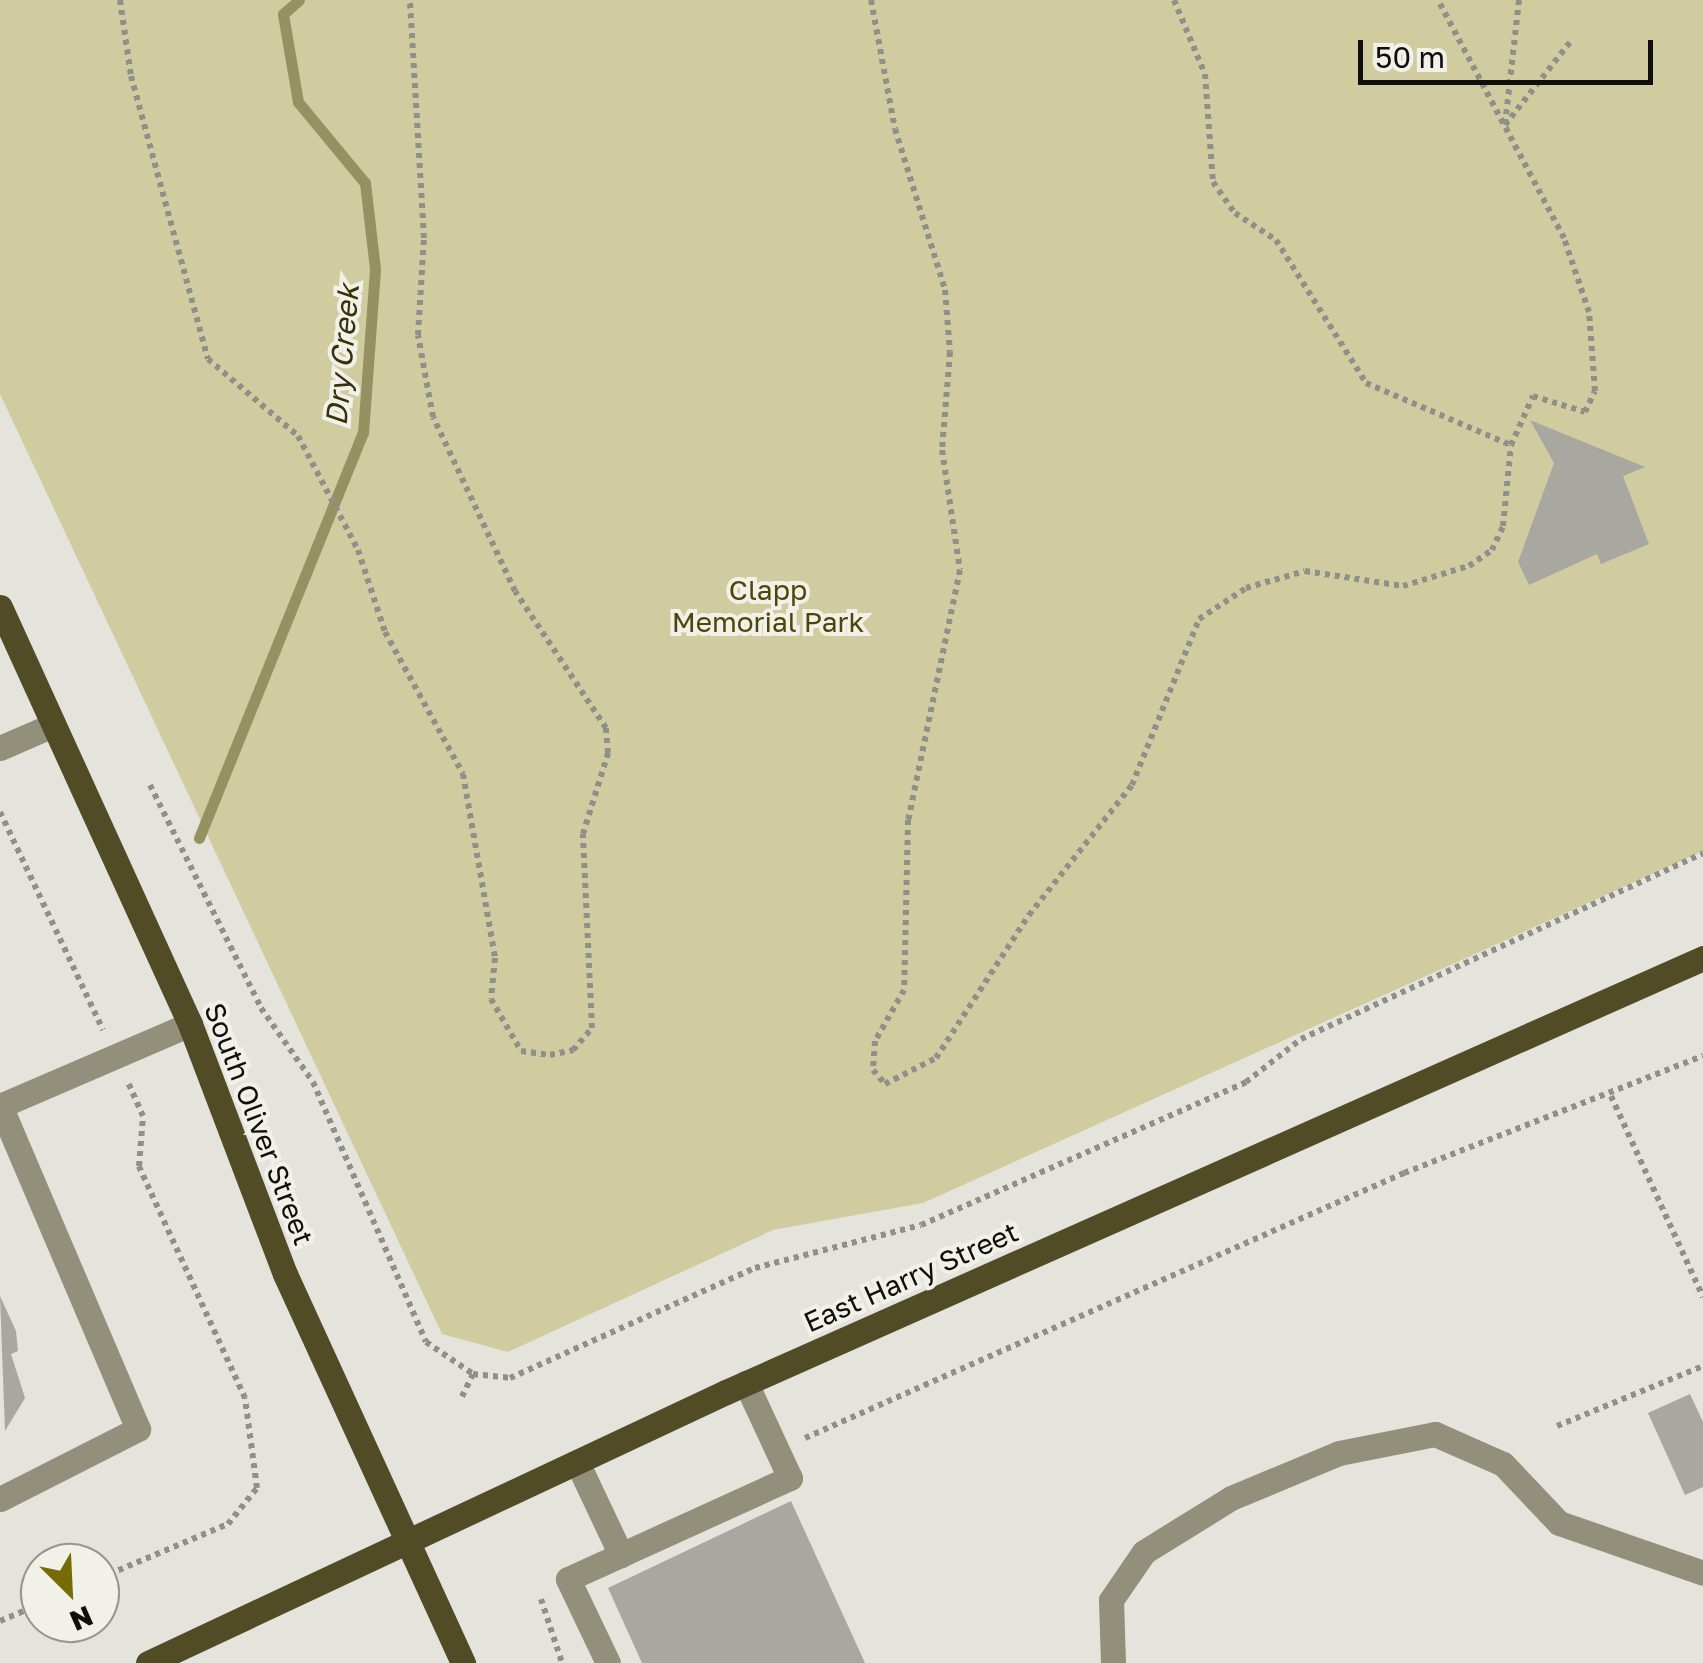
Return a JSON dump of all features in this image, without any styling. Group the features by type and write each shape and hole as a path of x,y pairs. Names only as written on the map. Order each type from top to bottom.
{"main road":[{"name":"South Oliver Street","path":"0,607 5,633 53,725 190,1024 285,1274 463,1663"},
{"name":"East Harry Street","path":"148,1663 746,1383 1703,958"}],"lane":[{"path":"0,748 53,725"},
{"path":"0,1499 138,1429 0,1106 190,1024"},
{"path":"608,1663 568,1579 790,1478 746,1383"},
{"path":"1113,1663 1111,1600 1144,1552 1231,1498 1340,1453 1435,1434 1502,1464 1559,1523 1703,1573"},
{"path":"577,1462 621,1555"}],"path":[{"path":"120,0 131,76 208,359 298,436 350,539 385,632 463,774 496,958 490,1000 504,1033 522,1051 572,1050 592,1028 582,834 608,753 606,728 515,591 433,417 418,335 424,238 410,0"},
{"path":"871,0 895,129 945,290 950,352 942,450 960,570 908,820 904,990 875,1041 873,1070 885,1084 936,1058 1029,916 1132,785 1160,732 1182,646 1199,619 1246,588 1305,571 1402,586 1469,566 1492,550 1503,526 1511,445 1534,396 1585,412 1595,391 1589,312 1564,238 1438,0"},
{"path":"1174,0 1205,74 1213,182 1236,213 1276,240 1366,383 1511,445"},
{"path":"1505,125 1519,0"},
{"path":"1505,125 1570,42"},
{"path":"150,785 261,1008 312,1082 426,1342 473,1374 510,1378 755,1268 920,1225 1246,1082 1301,1039 1703,853"},
{"path":"0,812 144,1116 140,1166 244,1398 257,1488 228,1524 120,1570"},
{"path":"777,1450 1404,1173 1611,1096 1703,1056"},
{"path":"1611,1096 1703,1297"},
{"path":"1557,1426 1703,1366"},
{"path":"461,1399 473,1374"}],"green space":[{"name":"Clapp Memorial Park","path":"0,0 1703,0 1703,851 923,1203 773,1230 508,1352 442,1334 0,394"}],"building":[{"path":"1530,420 1645,467 1623,476 1649,544 1601,564 1597,554 1529,585 1518,562 1554,463"},
{"path":"0,1296 16,1331 18,1351 11,1354 25,1398 5,1431"},
{"path":"1690,1394 1703,1422 1703,1487 1685,1495 1648,1413"},
{"path":"791,1501 865,1663 642,1663 608,1588"}],"waterway":[{"name":"Dry Creek","path":"199,838 363,433 375,269 365,183 298,102 283,14 299,0"}]}
